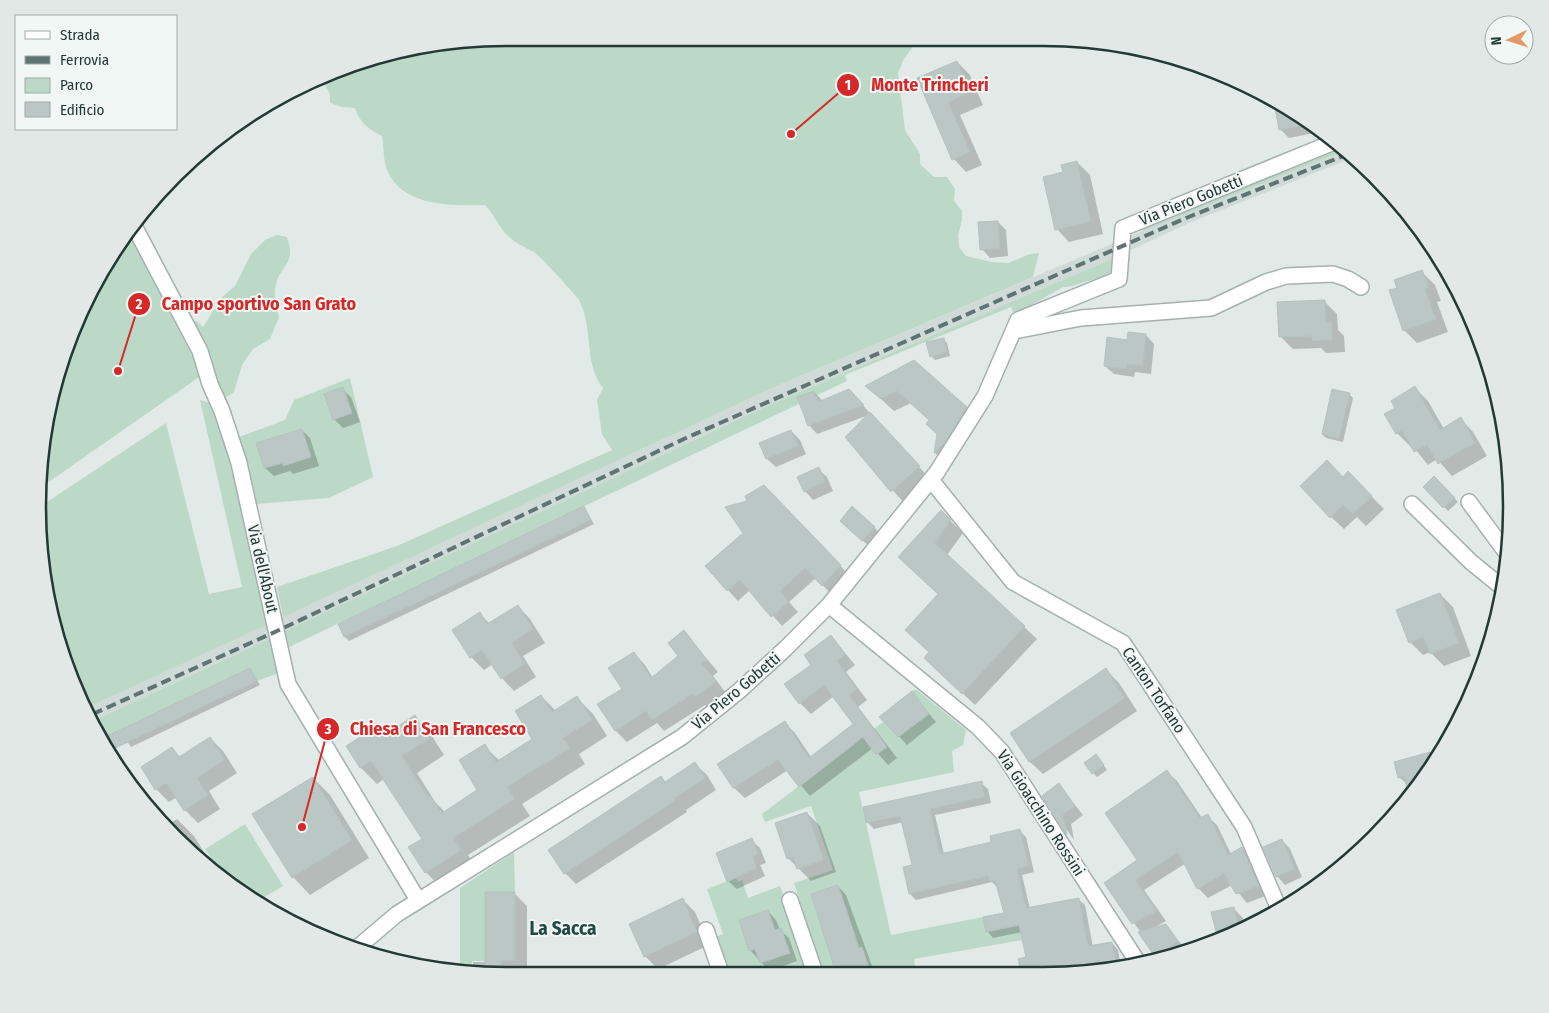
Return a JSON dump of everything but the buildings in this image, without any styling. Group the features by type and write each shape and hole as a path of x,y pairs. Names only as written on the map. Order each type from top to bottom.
{"street":[{"name":"Via Piero Gobetti","path":"363,943 397,914 418,900 682,736 739,691 829,605 930,480 986,396 1018,320 1119,279 1123,228 1327,145"},
{"name":"Via dell'About","path":"137,232 200,351 210,384 222,411 239,463 288,684 418,900"},
{"path":"1014,331 1081,318 1211,308 1266,282 1286,276 1333,274 1348,279 1361,288"},
{"name":"Canton Torfano","path":"930,480 1013,582 1123,643 1244,827 1276,903"},
{"path":"1469,502 1501,546"},
{"path":"1412,504 1471,562 1496,583"},
{"name":"Via Gioacchino Rossini","path":"829,605 978,727 1002,752 1134,958"},
{"path":"790,900 813,967"},
{"path":"706,930 719,967"}],"shaded area":[{"path":"1338,153 1346,160 1191,222 1112,259 776,402 98,718 92,706 772,388 1187,212"}],"green space":[{"path":"912,46 898,73 905,130 920,154 920,164 934,177 947,177 955,189 954,201 962,211 958,235 959,247 966,256 992,262 1008,263 1030,254 1039,253 1033,277 772,388 283,617 277,587 397,546 612,450 602,434 597,400 603,388 593,367 584,311 576,296 534,252 508,236 485,205 443,204 414,197 402,190 393,180 386,167 382,136 365,125 359,118 355,108 342,107 330,103 330,94 324,84 359,71 417,55 476,47"},
{"path":"1334,150 1338,153 1143,231 1142,227"},
{"path":"277,235 287,237 290,247 289,260 279,276 275,287 275,299 279,317 270,339 253,349 242,365 234,392 224,399 189,322 197,321 203,327 222,297 235,286 251,254 265,240"},
{"path":"132,239 202,375 47,483 55,417 62,387 81,330 108,276"},
{"path":"1112,259 1111,271 1104,277 1063,287 1014,315 1011,307 845,375 847,381 289,647 285,631 776,402"},
{"path":"350,378 373,477 329,498 257,504 249,467 239,437 285,420 294,400"},
{"path":"200,400 210,403 216,408 270,623 92,706 81,683 71,654 55,596 47,537 46,503 166,423 209,594 242,587"},
{"path":"273,637 282,672 257,681 250,668 107,736 98,718"},
{"path":"916,689 966,730 963,745 952,751 954,772 859,792 891,935 983,917 986,932 1019,925 1023,940 914,959 915,967 821,967 794,883 833,870 811,806 765,822 762,814 883,722 898,737 929,714 912,691"},
{"path":"245,824 283,886 264,897 226,872 213,861 205,849"},
{"path":"514,852 515,892 485,892 485,961 472,961 472,966 456,964 460,964 460,888"},
{"path":"736,878 738,882 742,880 748,898 780,886 810,967 727,967 716,937 723,934 707,889"}],"railway":[{"path":"95,713 277,631 686,438 1186,218 1342,157"}],"place":[{"name":"Monte Trincheri","path":"791,134"},
{"name":"Campo sportivo San Grato","path":"118,371"},
{"name":"Chiesa di San Francesco","path":"302,827"}],"district":[{"name":"La Sacca","path":"563,928"}]}
